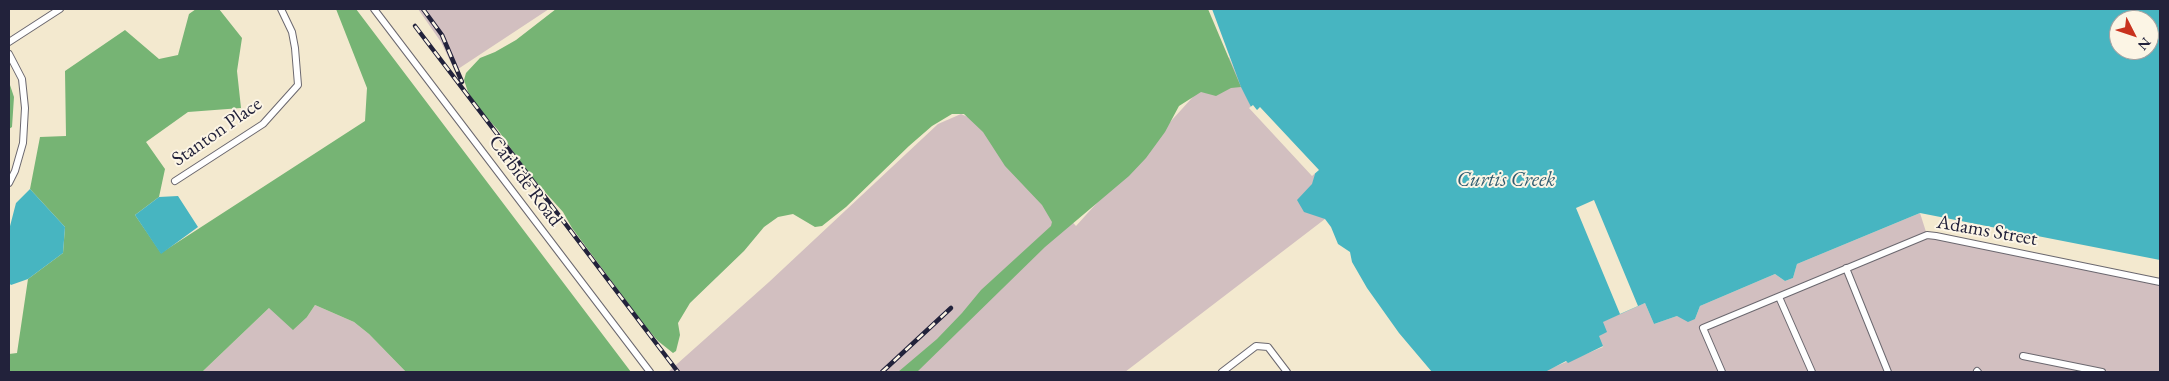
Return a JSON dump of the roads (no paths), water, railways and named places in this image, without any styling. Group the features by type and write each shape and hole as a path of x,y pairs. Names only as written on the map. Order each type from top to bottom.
{"street":[{"path":"9,42 60,9"},
{"name":"Stanton Place","path":"175,181 263,124 298,86 292,32 281,9"},
{"name":"Carbide Road","path":"374,9 650,372"},
{"path":"9,54 22,78 25,108 23,142 15,171 9,184"},
{"name":"Adams Street","path":"1722,372 1703,328 1927,235 2160,282"},
{"path":"1846,268 1888,372"},
{"path":"1779,297 1812,372"},
{"path":"1222,372 1256,346 1268,347 1287,372"},
{"path":"2023,356 2102,372"}],"water":[{"name":"Curtis Creek","path":"1212,9 2160,9 2160,260 1920,213 1797,264 1793,278 1785,281 1775,274 1700,306 1695,319 1688,322 1677,316 1654,324 1645,303 1603,322 1607,332 1599,336 1603,346 1545,372 1432,372 1399,333 1367,288 1352,262 1350,252 1338,244 1331,227 1325,219 1304,212 1297,200 1312,184 1315,174 1251,107 1241,87"},
{"path":"30,189 65,227 63,253 28,279 11,285 9,283 9,230 16,203"},
{"path":"178,196 198,227 161,254 135,215 159,197"}],"railway":[{"path":"423,9 442,35 462,82"},
{"path":"415,26 678,372"},
{"path":"882,372 951,308"}]}
